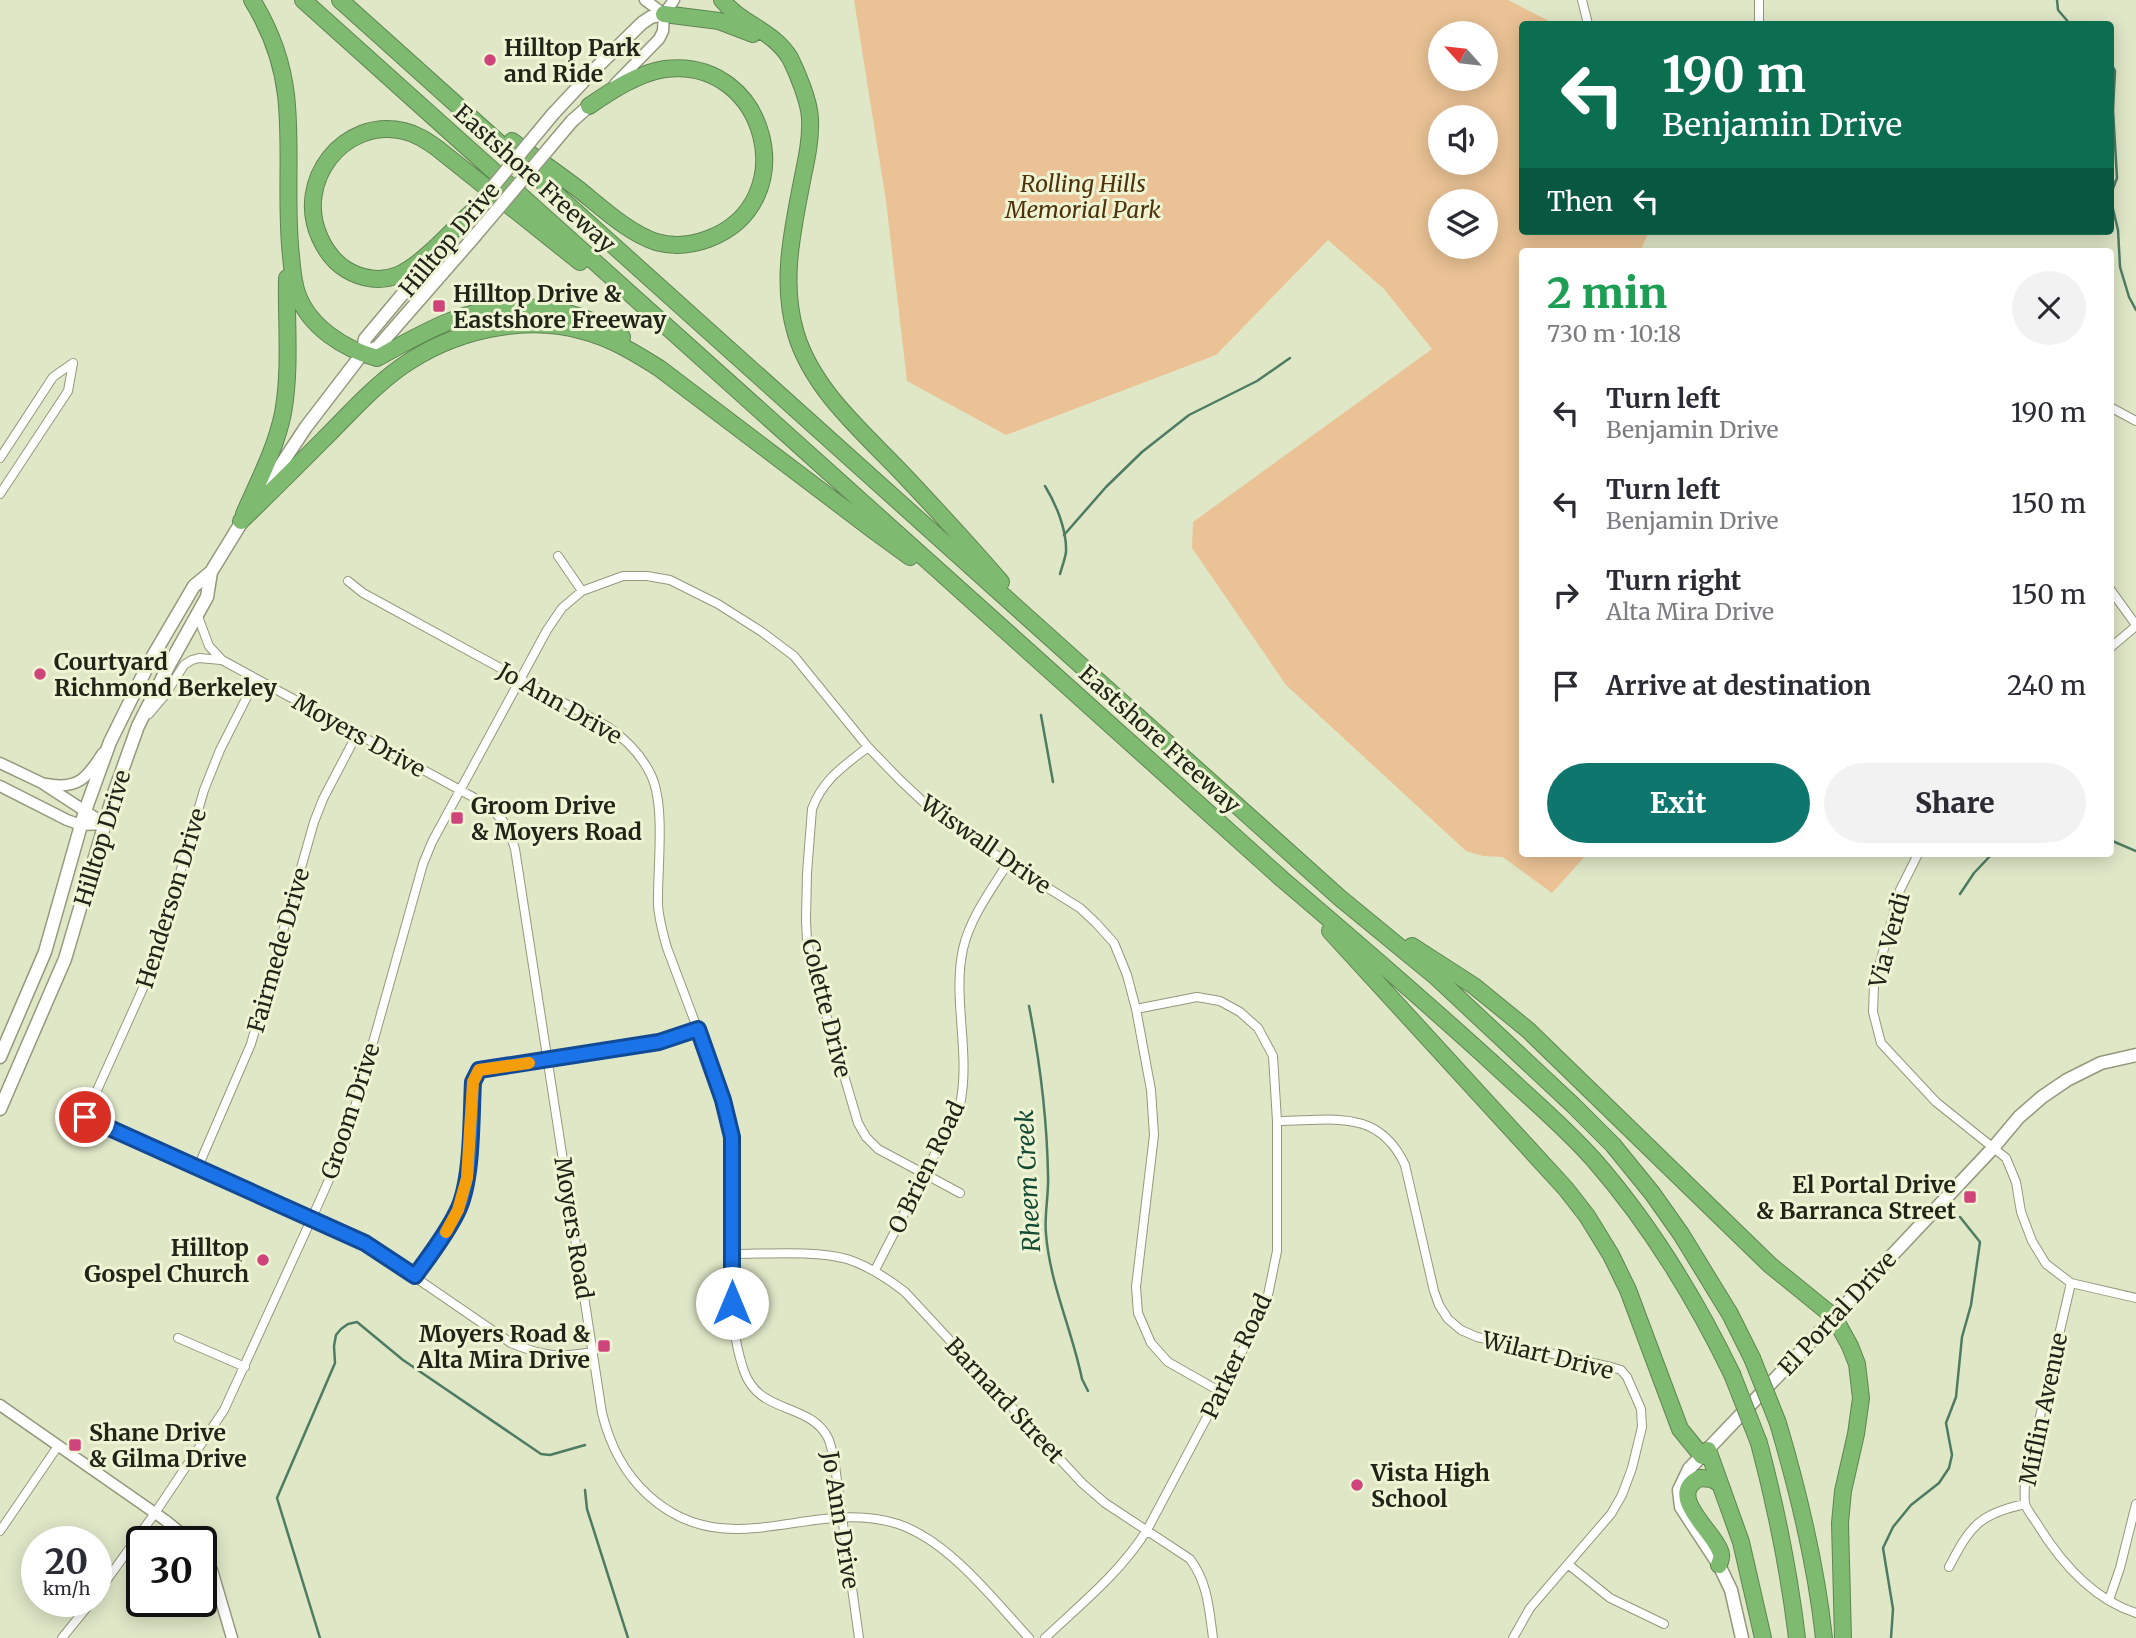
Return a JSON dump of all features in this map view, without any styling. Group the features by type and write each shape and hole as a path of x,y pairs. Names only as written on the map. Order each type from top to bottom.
{"highway":[{"path":"241,521 275,441 283,414 286,387 289,241 287,113 284,83 273,41 252,0"},
{"name":"Eastshore Freeway","path":"303,0 1282,879 1422,998 1594,1159 1661,1248 1711,1331 1732,1374 1759,1443 1781,1535 1797,1638"},
{"name":"Eastshore Freeway","path":"340,0 1340,898 1435,976 1613,1145 1681,1234 1718,1294 1752,1358 1778,1423 1806,1526 1825,1638"},
{"path":"722,0 730,9 761,29 782,47 809,104 810,135 788,282 792,316 804,355 825,388 845,412 961,536 1044,632"},
{"path":"664,14 706,18 745,30 777,51 799,80"},
{"path":"438,87 631,229 657,242 686,245 715,237 735,223 752,203 764,173 764,143 746,102 724,82 694,70 663,69 632,81 589,106"},
{"path":"471,213 409,269 398,275 374,279 352,273 342,267 324,247 314,222 312,196 315,183 328,158 350,138 377,130 403,131 416,135 437,148 683,341"},
{"path":"289,241 297,294 308,314 336,341 362,354 377,358 429,330 470,314 512,307 550,308 585,317 617,333 873,530 961,590"},
{"path":"241,521 383,382 418,356 456,338 513,326 582,330 613,342 678,381"},
{"path":"1282,879 1547,1168 1587,1216 1628,1290 1680,1429 1705,1453 1720,1484 1741,1542 1763,1638"},
{"path":"1340,898 1474,986 1528,1030 1770,1265 1834,1317 1857,1364 1861,1398 1843,1492 1840,1523 1843,1638"},
{"path":"1719,1565 1721,1554 1691,1508 1688,1496 1690,1487 1700,1478 1712,1479 1720,1484"}],"main road":[{"name":"Hilltop Drive","path":"0,1056 45,952 85,811 110,742 150,661 194,586 211,572 241,521 306,427 362,354 365,339 553,114 642,23 651,17 664,14"},
{"name":"Hilltop Drive","path":"362,354 378,347 572,121 589,106"},
{"name":"Hilltop Drive","path":"0,1109 40,1022 65,959 105,824 138,726 207,597 211,572"},
{"name":"El Portal Drive","path":"1742,1638 1731,1590 1719,1565 1681,1507 1679,1490 1689,1469 1993,1148 2019,1116 2067,1080 2101,1063 2136,1055"}],"street":[{"path":"645,0 664,14"},
{"name":"Hilltop Drive","path":"589,106 659,39 663,31 664,14 674,0"},
{"path":"1582,0 1587,21"},
{"path":"1759,0 1759,21"},
{"path":"0,458 53,377 73,363 68,391 0,494"},
{"path":"2114,409 2136,421"},
{"path":"558,556 582,591"},
{"name":"Wiswall Drive","path":"460,790 547,630 562,608 582,591 623,576 670,580 718,604 794,656 868,747 934,812 1080,908 1114,943 1127,975 1136,1009 1151,1090 1154,1135 1136,1287 1138,1313 1151,1343 1168,1362 1221,1391"},
{"name":"Jo Ann Drive","path":"348,581 363,593 608,727 625,739 639,754 652,777 659,818 658,909 662,929 723,1100 732,1137 732,1303 744,1374 768,1402 804,1415 828,1438 834,1459 859,1638"},
{"path":"2114,595 2136,626 2114,645"},
{"path":"197,614 209,646 222,660"},
{"path":"138,726 165,695 184,665 199,658 222,660"},
{"name":"Moyers Drive","path":"222,660 460,790"},
{"name":"Henderson Drive","path":"198,1167 85,1117 153,967 204,790 220,750 256,679"},
{"name":"Fairmede Drive","path":"198,1167 251,1044 314,822 357,734"},
{"path":"42,783 66,786 84,779 110,742"},
{"name":"Colette Drive","path":"868,747 828,780 817,794 812,809 807,873 807,941 858,1123 866,1137 878,1149 960,1193"},
{"path":"0,763 42,783 105,824"},
{"path":"0,786 59,817 81,825 105,824"},
{"name":"Moyers Road","path":"460,790 500,815 509,827 515,849 602,1413 614,1451 625,1469 641,1489 670,1512 705,1526 744,1530 841,1518 884,1520 915,1530 930,1538 954,1558 1031,1638"},
{"name":"Groom Drive","path":"112,1573 224,1410 344,1146 423,864 460,790"},
{"name":"Via Verdi","path":"1916,857 1900,890 1874,985 1873,1012 1879,1038 1936,1102 2006,1158 2016,1182 2021,1212 2032,1241 2046,1264 2071,1283"},
{"name":"O Brien Road","path":"874,1270 960,1105 965,1060 960,982 963,950 979,910 1008,863"},
{"name":"Parker Road","path":"1042,1638 1115,1573 1147,1530 1247,1342 1268,1295 1277,1251 1277,1121 1273,1056 1258,1028 1240,1012 1220,1001 1197,998 1136,1009"},
{"path":"415,1276 443,1237 461,1202 467,1178 473,1082 479,1070 659,1042 698,1029"},
{"name":"Wilart Drive","path":"1277,1121 1352,1120 1373,1127 1390,1139 1405,1165 1434,1291 1448,1319 1461,1330 1488,1340 1620,1370 1627,1377 1642,1409 1642,1427 1622,1495 1611,1514 1531,1608 1513,1638"},
{"path":"198,1167 365,1243 511,1343 534,1353 556,1356 593,1352"},
{"name":"Barnard Street","path":"732,1254 815,1255 846,1259 874,1270 905,1292 1082,1483 1105,1503 1191,1559 1206,1588 1213,1638"},
{"path":"2071,1283 2136,1298"},
{"name":"Miflin Avenue","path":"2071,1283 2025,1480 2025,1504 2068,1567 2109,1600 2136,1613"},
{"path":"178,1338 245,1367"},
{"path":"0,1405 170,1526"},
{"path":"0,1531 58,1446"},
{"path":"1948,1567 1966,1535 1975,1525 1992,1514 2025,1504"},
{"path":"2109,1600 2136,1504"},
{"path":"1569,1565 1610,1598 1664,1624"},
{"path":"217,1587 232,1638"},
{"path":"62,1638 79,1617"},
{"path":"1031,1638 1042,1638"}],"green space":[{"name":"Rolling Hills Memorial Park","path":"854,0 1508,0 1549,21 1519,21 1519,235 1647,235 1642,248 1519,248 1519,857 1584,857 1552,893 1503,857 1483,856 1466,851 1286,685 1192,548 1193,522 1432,349 1384,289 1328,240 1216,355 1006,435 907,381 886,201"}],"waterway":[{"path":"2057,0 2058,10 2067,21"},
{"path":"2114,69 2114,90"},
{"path":"2114,127 2117,178 2114,186"},
{"path":"2114,213 2118,230 2120,267 2136,310"},
{"name":"Rheem Creek","path":"1064,535 1106,487 1142,452 1189,415 1257,381 1290,358"},
{"name":"Rheem Creek","path":"1045,486 1057,509 1065,535 1066,552 1060,574"},
{"name":"Rheem Creek","path":"1041,715 1053,782"},
{"path":"2114,842 2136,851"},
{"path":"1960,894 1989,857"},
{"name":"Rheem Creek","path":"1029,1006 1040,1069 1046,1132 1048,1253 1082,1379 1088,1391"},
{"path":"1891,1638 1893,1609 1883,1548 1893,1527 1911,1505 1939,1483 1949,1468 1952,1455 1946,1423 1956,1397 1962,1337 1971,1305 1980,1242 1960,1217"},
{"path":"320,1638 277,1498 335,1363 334,1346 336,1335 341,1329 357,1322 403,1360 541,1454 550,1455 585,1445"},
{"path":"585,1490 587,1509 628,1638"}],"slow traffic":[{"path":"446,1232 458,1210 467,1178 473,1082 479,1070 529,1063"}],"place":[{"name":"Hilltop Park and Ride","path":"490,60"},
{"name":"Hilltop Drive & Eastshore Freeway","path":"439,306"},
{"name":"Courtyard Richmond Berkeley","path":"40,674"},
{"name":"Groom Drive & Moyers Road","path":"457,818"},
{"name":"El Portal Drive & Barranca Street","path":"1970,1197"},
{"name":"Hilltop Gospel Church","path":"263,1260"},
{"name":"Moyers Road & Alta Mira Drive","path":"604,1346"},
{"name":"Shane Drive & Gilma Drive","path":"75,1445"},
{"name":"Vista High School","path":"1357,1485"}],"route":[{"path":"85,1117 365,1243 415,1276 443,1237 464,1194 473,1082 479,1070 659,1042 698,1029 723,1100 732,1137 732,1303"}]}
